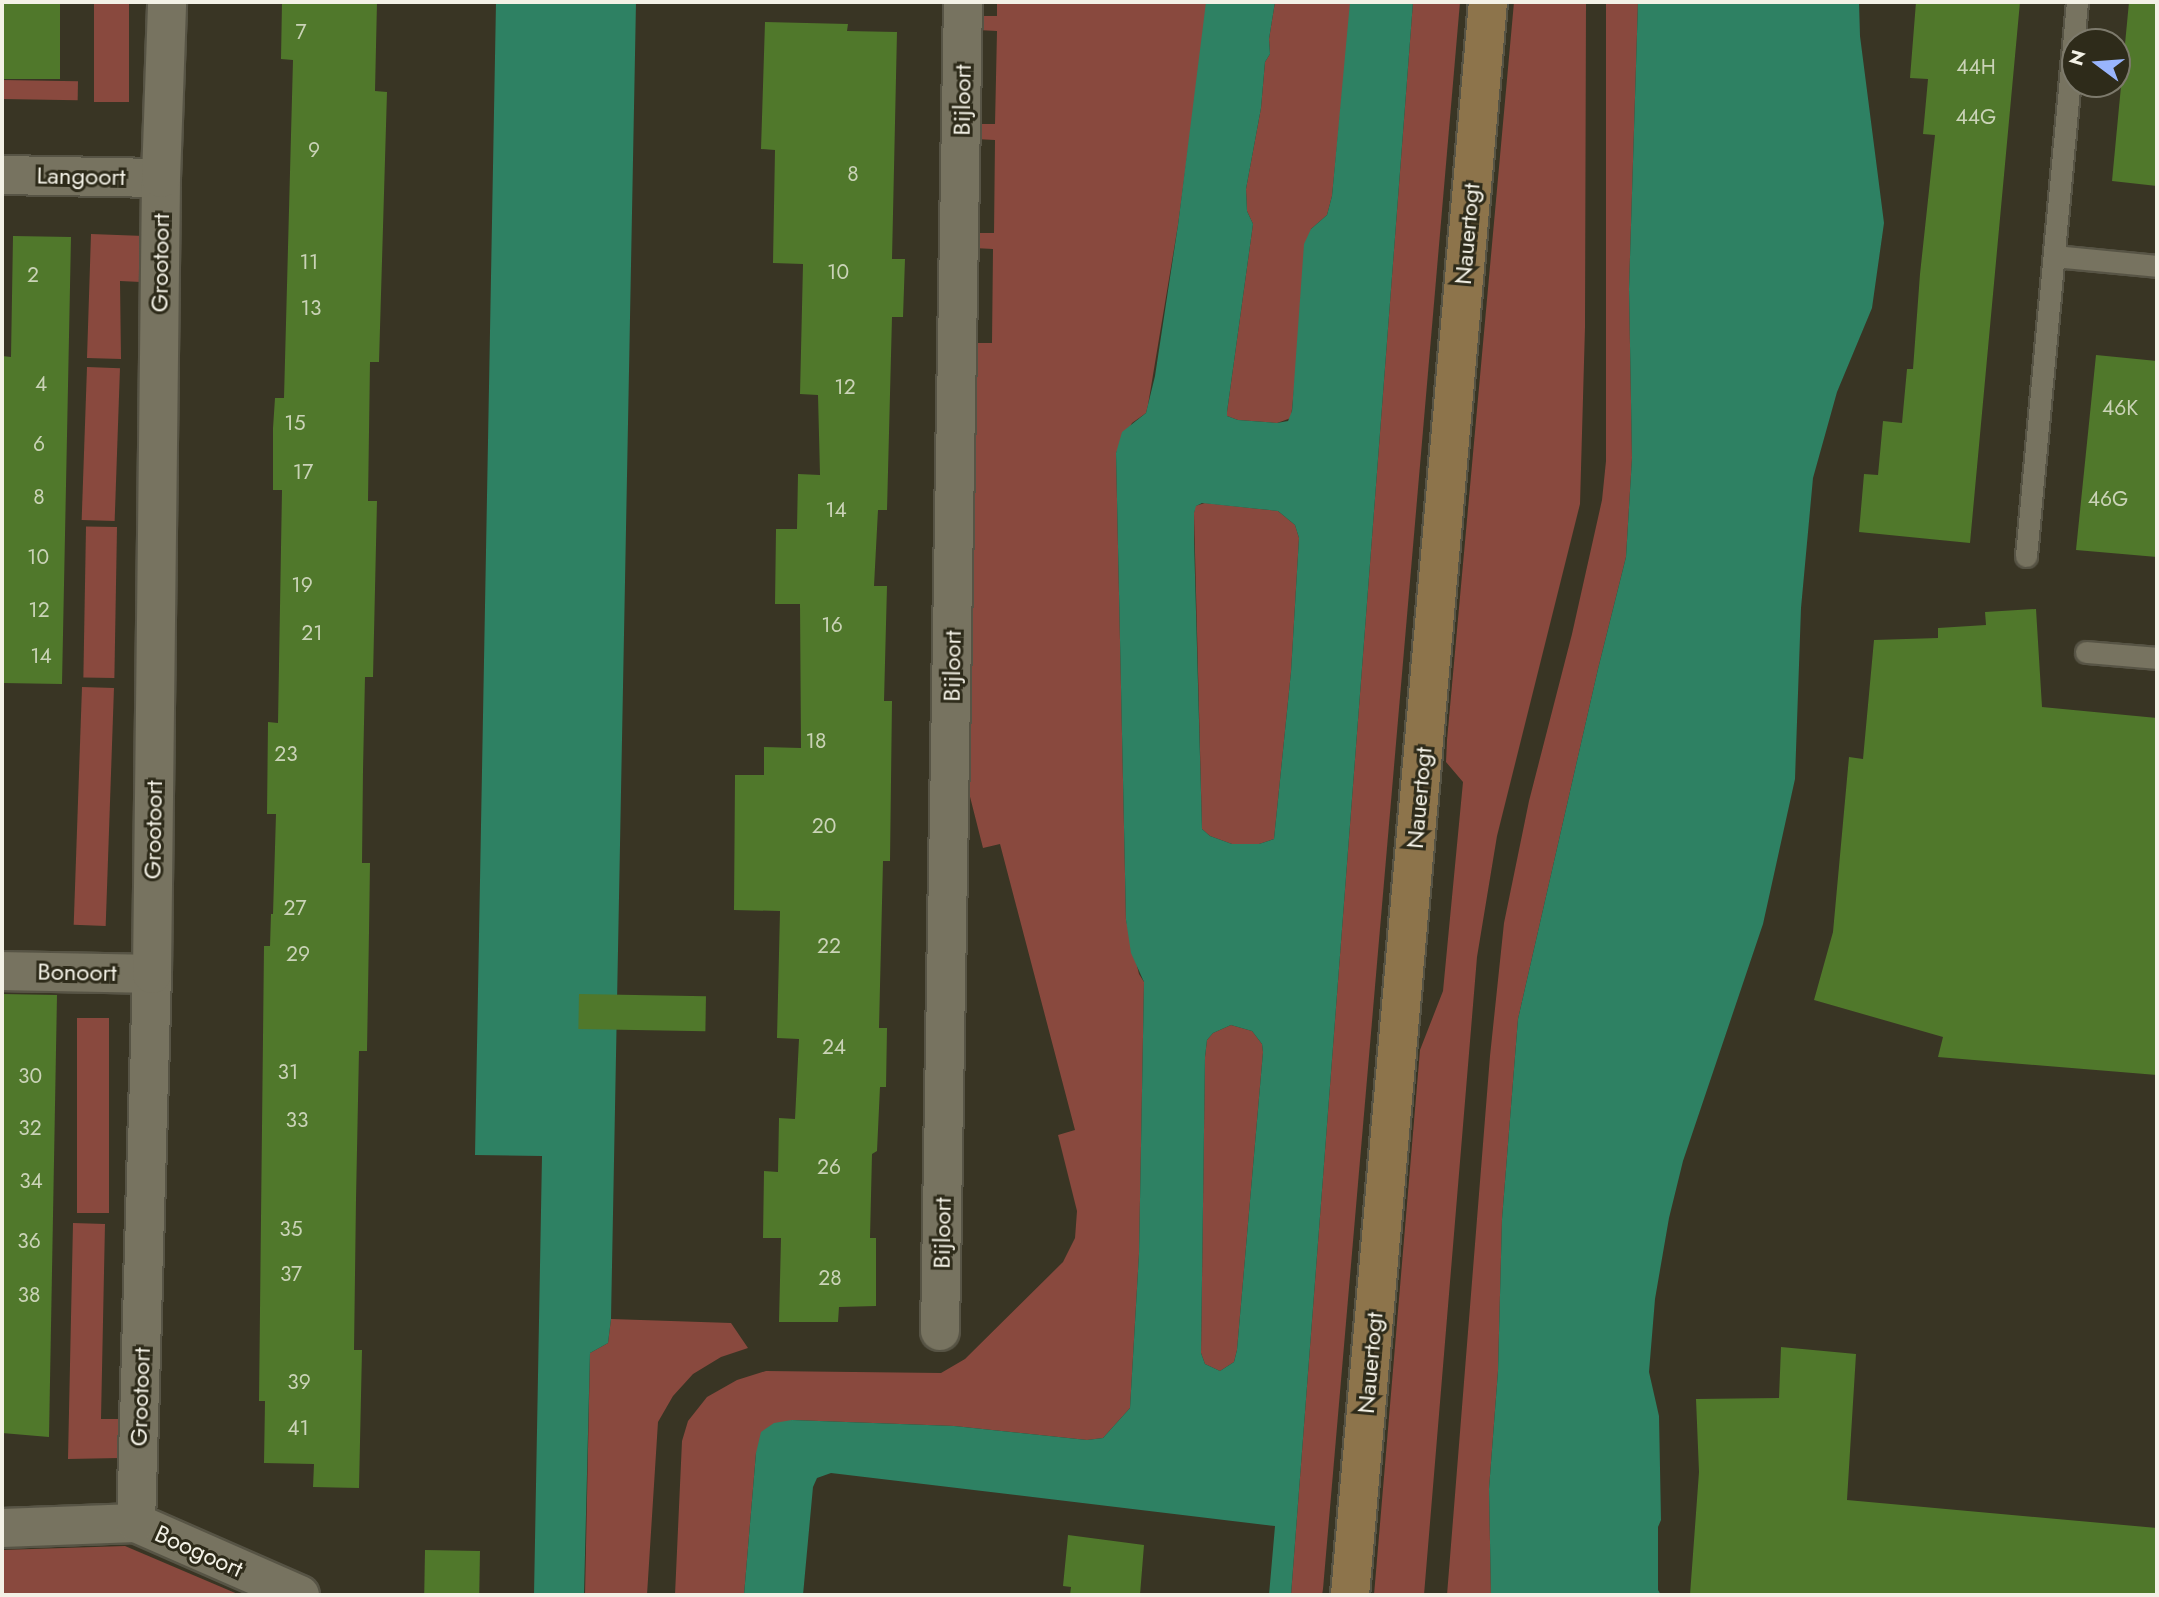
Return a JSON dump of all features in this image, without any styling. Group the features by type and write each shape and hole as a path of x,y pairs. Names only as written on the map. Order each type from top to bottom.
{"street":[{"name":"Grootoort","path":"136,1524 152,974 161,178 167,2"},
{"name":"Bijloort","path":"940,1331 963,2"},
{"name":"Nauertogt","path":"1350,1595 1488,2"},
{"name":"Langoort","path":"2,175 161,178"},
{"name":"Bonoort","path":"2,971 152,974"},
{"path":"2,1528 136,1524"},
{"name":"Boogoort","path":"136,1524 300,1595"}],"lane":[{"path":"2026,556 2077,2"},
{"path":"2054,256 2157,266"},
{"path":"2086,652 2157,658"}],"shaded area":[{"path":"94,2 129,2 129,102 94,102"},
{"path":"496,2 636,2 611,1319 608,1343 590,1353 584,1595 534,1595 542,1156 475,1155"},
{"path":"997,2 1206,2 1207,8 1178,225 1148,405 1146,413 1132,423 1116,453 1126,920 1139,974 1144,982 1139,1254 1130,1408 1103,1438 1087,1440 954,1426 792,1420 756,1453 744,1595 675,1595 682,1441 688,1421 707,1397 737,1380 766,1371 941,1373 965,1359 1063,1262 1075,1238 1077,1211 1058,1135 1075,1130 1000,844 983,848 964,773 972,343 992,343 993,249 974,248 974,233 994,233 995,140 975,139 976,124 995,124 997,31 978,30 979,16 997,16"},
{"path":"1206,2 1275,2 1269,39 1270,54 1265,62 1261,108 1246,189 1247,211 1253,224 1227,416 1238,420 1277,423 1288,421 1292,411 1304,244 1311,229 1327,215 1332,196 1350,2 1413,2 1291,1595 1269,1595 1275,1526 831,1473 817,1478 813,1487 803,1595 744,1595 756,1453 761,1432 774,1423 792,1420 954,1426 1087,1440 1103,1438 1130,1408 1139,1254 1144,982 1131,953 1126,920 1116,453 1122,432 1146,413 1155,376 1178,225","holes":["1202,503 1278,511 1295,525 1299,538 1291,672 1274,839 1259,844 1232,844 1210,836 1202,829 1194,539 1194,513 1196,506","1231,1025 1252,1031 1262,1044 1263,1052 1237,1350 1234,1362 1220,1371 1205,1364 1201,1353 1205,1057 1207,1040 1213,1033"]},
{"path":"1275,2 1350,2 1351,6 1332,196 1327,215 1311,229 1291,418 1277,423 1238,420 1227,416 1253,224 1247,211 1246,189 1261,108 1265,62 1270,54 1269,39"},
{"path":"1413,2 1460,2 1323,1589 1322,1595 1291,1595"},
{"path":"1514,2 1586,2 1585,327 1580,504 1497,836 1477,957 1424,1595 1374,1595 1420,1050 1443,991 1463,782 1446,762 1447,740"},
{"path":"1606,2 1638,2 1629,289 1632,458 1626,557 1518,1019 1502,1219 1498,1371 1489,1489 1491,1595 1447,1595 1490,1056 1504,923 1529,801 1572,634 1602,500 1606,461"},
{"path":"1638,2 1859,2 1860,36 1884,223 1872,308 1837,392 1813,478 1801,608 1795,779 1763,924 1683,1161 1669,1218 1655,1299 1649,1372 1659,1416 1661,1520 1658,1527 1658,1590 1661,1595 1491,1595 1489,1489 1498,1371 1502,1219 1518,1019 1626,557 1632,458 1629,289"},
{"path":"2,80 78,81 78,100 2,99"},
{"path":"91,234 144,236 141,282 120,281 121,359 87,358"},
{"path":"87,367 120,368 115,521 82,520"},
{"path":"1205,503 1278,511 1295,525 1299,538 1291,672 1274,839 1259,844 1232,844 1210,836 1202,829 1194,513 1195,506"},
{"path":"86,526 117,527 114,678 83,677"},
{"path":"82,687 114,688 106,926 74,925"},
{"path":"77,1018 109,1018 109,1213 77,1213"},
{"path":"1231,1025 1252,1031 1262,1044 1263,1052 1237,1350 1234,1362 1220,1371 1205,1364 1201,1353 1205,1057 1207,1040 1213,1033"},
{"path":"73,1223 105,1224 101,1419 121,1419 120,1458 68,1459"},
{"path":"611,1319 731,1323 748,1348 721,1357 693,1374 673,1396 658,1422 647,1595 585,1595 590,1353 608,1343"},
{"path":"125,1546 240,1595 2,1595 2,1550"}],"building":[{"path":"2,2 60,2 60,79 2,79"},
{"path":"282,2 377,2 375,91 387,92 379,362 370,362 368,501 377,501 373,677 365,677 363,770 362,863 370,863 367,1051 359,1051 356,1199 354,1350 362,1350 359,1488 313,1487 314,1464 264,1463 265,1401 259,1401 264,946 270,946 273,914 276,814 267,814 268,722 278,723 282,490 273,490 273,428 275,398 284,398 293,60 281,59"},
{"path":"1916,2 2020,2 1970,543 1859,532 1864,474 1878,475 1883,421 1902,423 1907,369 1913,369 1935,135 1923,134 1928,79 1910,78"},
{"path":"2129,2 2157,2 2157,186 2112,181 2120,98 2131,98 2131,28 2127,28"},
{"path":"765,22 848,24 847,31 897,32 892,259 905,259 903,317 892,317 887,510 878,510 874,586 887,586 884,701 892,701 890,861 883,861 879,1028 887,1028 886,1087 880,1087 877,1151 872,1154 870,1238 876,1238 876,1306 839,1307 838,1322 779,1322 781,1238 763,1238 764,1171 778,1172 779,1118 795,1119 799,1039 777,1038 780,911 734,910 735,775 764,775 764,747 801,748 800,604 775,604 776,529 797,529 798,474 820,475 818,395 800,394 803,264 773,263 775,150 761,149"},
{"path":"13,236 71,237 62,684 2,683 2,356 11,357"},
{"path":"2096,355 2157,361 2157,557 2076,550"},
{"path":"2036,609 2042,707 2157,718 2157,1075 1938,1057 1943,1037 1814,1000 1833,932 1849,757 1863,759 1874,640 1938,638 1938,628 1986,625 1985,612"},
{"path":"2,994 57,995 49,1437 2,1433"},
{"path":"579,994 706,996 705,1031 578,1029"},
{"path":"1781,1347 1856,1354 1847,1500 2157,1528 2157,1595 1690,1595 1699,1472 1696,1399 1779,1398"},
{"path":"1068,1535 1144,1545 1140,1595 1070,1595 1071,1587 1063,1586"},
{"path":"425,1550 480,1551 479,1595 424,1595"}]}
